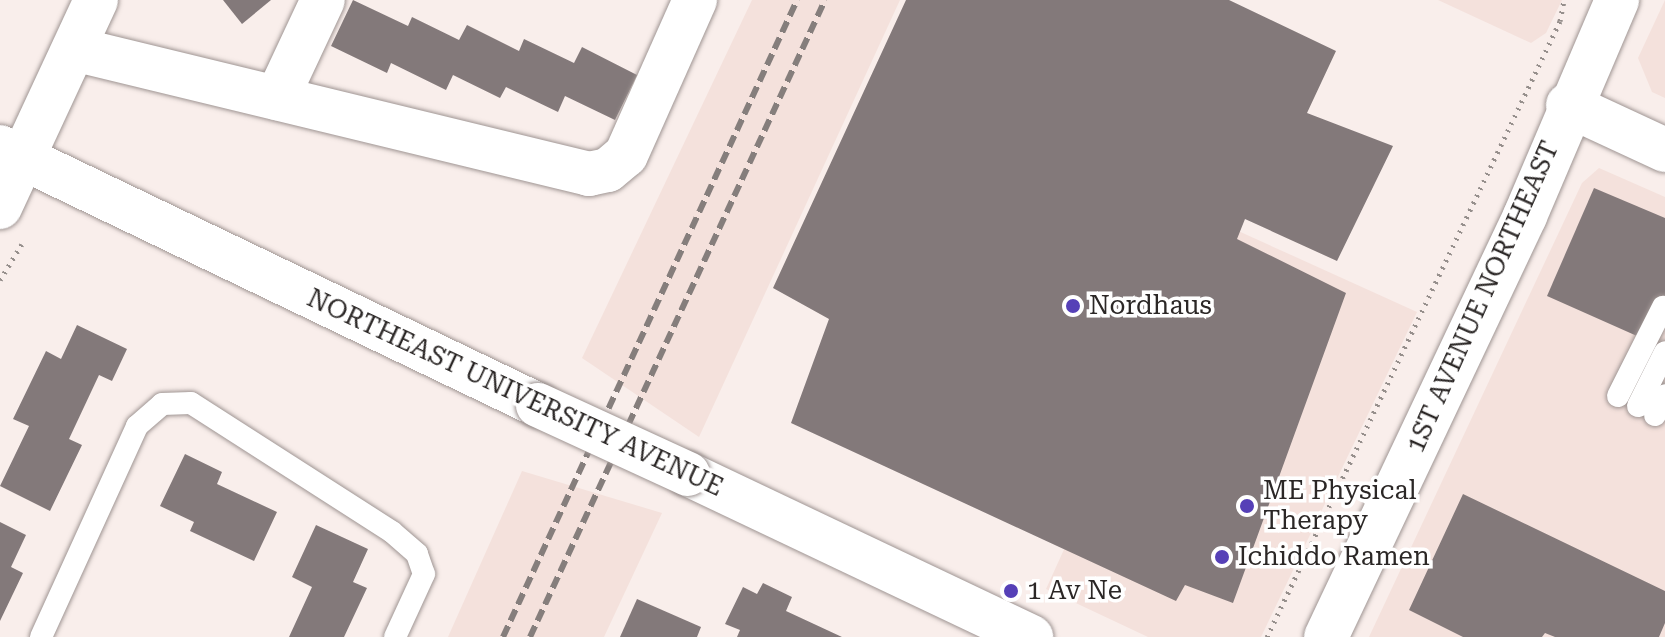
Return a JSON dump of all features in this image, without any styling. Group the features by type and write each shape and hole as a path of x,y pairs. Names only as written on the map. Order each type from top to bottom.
{"main road":[{"path":"16,221 12,153 74,49 96,0"},
{"path":"277,98 323,0"},
{"path":"74,49 589,174 608,170 626,155 695,0"},
{"name":"1ST AVENUE NORTHEAST","path":"1326,637 1525,216 1568,105 1617,0"},
{"path":"1568,105 1665,150"},
{"name":"NORTHEAST UNIVERSITY AVENUE","path":"12,153 1031,637"}],"lane":[{"path":"1644,403 1663,307"},
{"path":"1644,403 1665,352"},
{"path":"41,637 137,426 162,404 191,403 392,532 417,554 424,574 395,637"}],"path":[{"path":"1267,637 1554,34 1564,0"},
{"path":"0,280 13,252 16,221"}],"shaded area":[{"path":"752,0 900,0 699,437 582,358"},
{"path":"1438,0 1562,0 1546,33 1531,43"},
{"path":"1665,0 1665,98 1652,92 1638,58"},
{"path":"1599,168 1665,197 1665,637 1369,637 1582,183"},
{"path":"1214,220 1417,312 1261,637 1148,637 1046,589"},
{"path":"522,471 662,513 604,637 448,637"}],"building":[{"path":"223,0 271,0 242,24"},
{"path":"353,0 408,26 412,17 459,40 467,25 519,51 524,39 574,63 582,47 637,75 615,120 565,96 558,112 506,87 500,98 453,75 446,90 391,63 387,73 331,46"},
{"name":"Nordhaus","path":"906,0 1229,0 1336,51 1307,113 1393,146 1337,261 1245,219 1237,239 1346,293 1233,603 1185,585 1176,601 791,423 829,319 773,288"},
{"path":"1594,188 1665,218 1665,308 1646,340 1547,296"},
{"path":"77,325 127,349 112,381 99,375 69,439 82,445 50,511 0,486 29,426 13,419 46,351 61,359"},
{"path":"185,454 222,472 217,484 277,512 254,561 190,531 194,522 160,506"},
{"path":"1463,494 1665,591 1665,623 1659,637 1555,637 1545,633 1542,637 1463,637 1409,610"},
{"path":"0,522 26,535 11,567 23,573 0,621"},
{"path":"316,525 368,549 353,582 367,588 344,637 289,637 312,587 292,577"},
{"path":"763,583 792,597 786,611 842,637 737,637 740,630 725,624 743,587 757,594"},
{"path":"637,599 701,627 697,637 620,637"}],"railway":[{"path":"503,637 797,0"},
{"path":"530,637 825,0"}],"place":[{"name":"Nordhaus","path":"1073,306"},
{"name":"ME Physical Therapy","path":"1247,506"},
{"name":"Ichiddo Ramen","path":"1222,557"},
{"name":"1 Av Ne","path":"1011,591"}]}
